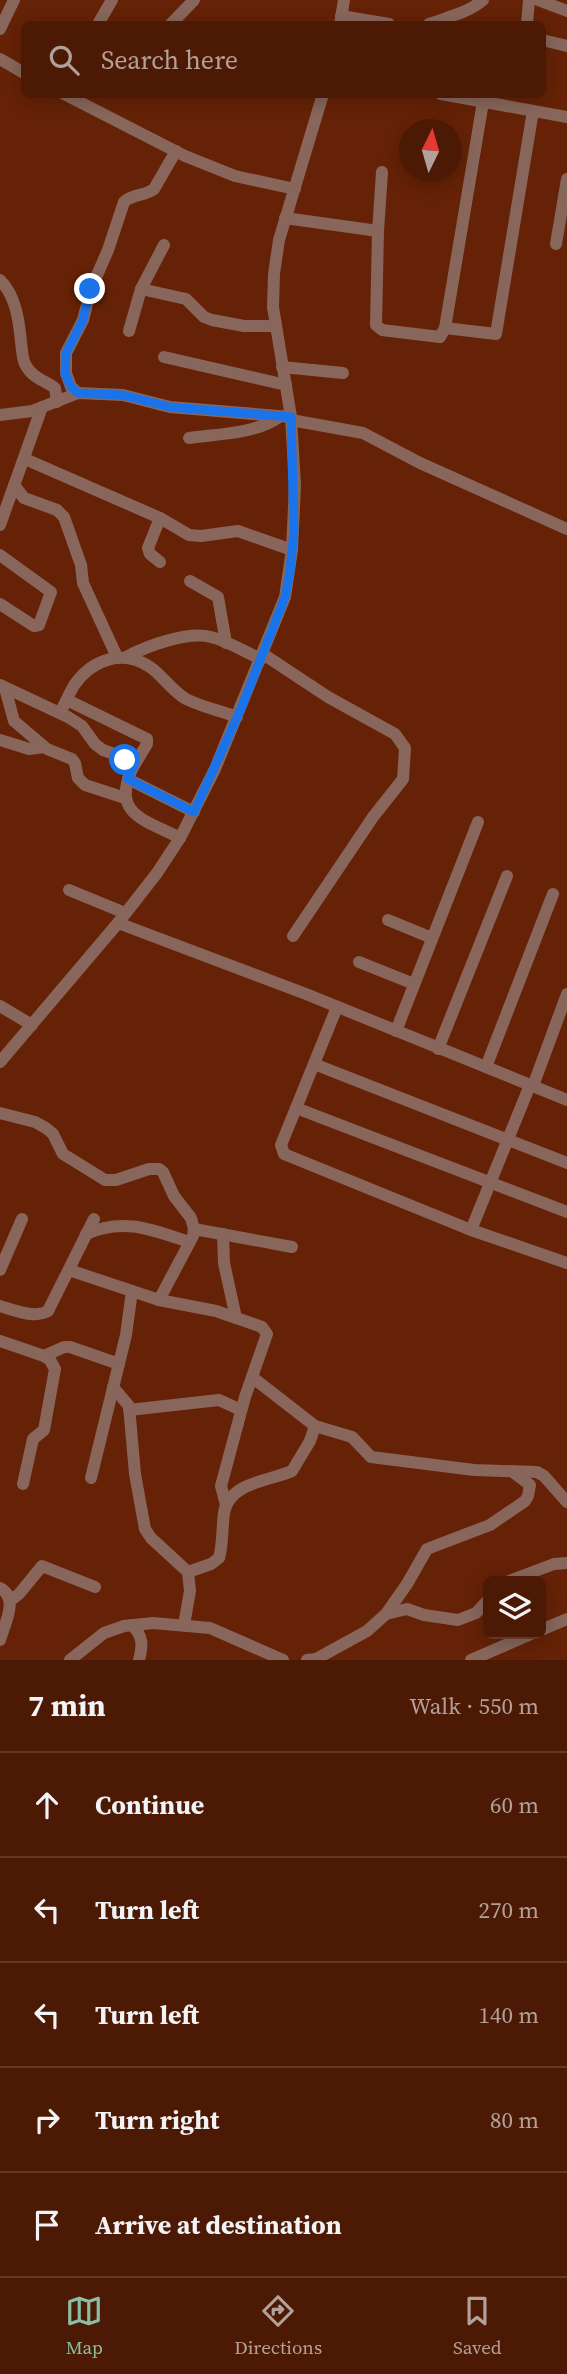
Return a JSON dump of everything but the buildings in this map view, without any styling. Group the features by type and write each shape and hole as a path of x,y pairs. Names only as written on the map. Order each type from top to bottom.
{"street":[{"path":"0,29 14,0"},
{"path":"100,21 112,0"},
{"path":"174,21 194,0"},
{"path":"340,20 344,0"},
{"path":"436,21 471,10 483,0"},
{"path":"527,21 529,0"},
{"path":"538,0 567,10"},
{"path":"546,41 567,46"},
{"path":"0,60 21,71"},
{"path":"72,98 176,151 235,176 295,189"},
{"path":"0,1062 122,918 180,838 237,717 285,597 292,550 295,485 286,385 273,307 274,274 285,218 322,98"},
{"path":"462,98 567,117"},
{"path":"383,172 378,231 378,327 440,337 445,328 483,102"},
{"path":"445,328 496,334 533,111"},
{"path":"78,393 71,387 65,373 66,353 83,320 90,289 108,250 124,202 154,189 176,151"},
{"path":"556,244 567,179"},
{"path":"285,218 378,231"},
{"path":"129,331 141,289 164,245"},
{"path":"0,281 12,294 13,306 19,320 25,364 38,380 55,388"},
{"path":"141,289 186,299 207,319 244,326 276,326"},
{"path":"164,357 286,385"},
{"path":"282,367 343,373"},
{"path":"57,402 55,388 65,373"},
{"path":"0,415 42,407 78,393 123,395 170,407 288,418 363,433 420,463 567,529"},
{"path":"0,525 26,459 42,407"},
{"path":"189,438 231,433 288,418"},
{"path":"26,459 160,518 189,535 238,531 292,550"},
{"path":"14,485 24,498 57,510 64,517 82,568 83,583 121,657 151,668 175,692 187,699 237,717"},
{"path":"159,562 150,554 148,548 160,518"},
{"path":"0,555 51,592 39,625 34,626 0,604"},
{"path":"190,581 218,597 226,643"},
{"path":"60,713 75,684 102,661 195,635 210,637 262,657 395,734 405,748 403,779 373,817 293,936"},
{"path":"3,686 82,726 95,744 120,756 130,774 194,812"},
{"path":"3,686 14,721 44,747 72,759 78,778 85,785 125,798"},
{"path":"67,700 145,737 147,744 130,774 125,798 127,805 134,814 180,838"},
{"path":"0,740 29,749 44,747"},
{"path":"396,1031 478,822"},
{"path":"438,1049 507,876"},
{"path":"69,890 122,918 567,1100"},
{"path":"486,1068 553,894"},
{"path":"388,920 432,938"},
{"path":"359,962 414,984"},
{"path":"471,1230 567,994"},
{"path":"0,1006 32,1025"},
{"path":"337,1007 281,1145 284,1154 471,1230 567,1264"},
{"path":"314,1064 567,1163"},
{"path":"296,1108 567,1212"},
{"path":"0,1115 35,1122 46,1128 53,1134 63,1154 105,1180 116,1180 149,1168 163,1172 174,1196 191,1218 194,1229 159,1300"},
{"path":"0,1306 32,1314 48,1311 94,1219"},
{"path":"0,1270 22,1220"},
{"path":"86,1234 103,1226 123,1225 151,1229 189,1242"},
{"path":"194,1229 292,1247"},
{"path":"223,1234 223,1263 236,1318"},
{"path":"69,1270 159,1300 216,1311 262,1327 267,1334 241,1410 221,1486 226,1505 219,1558 211,1564 188,1572"},
{"path":"91,1478 126,1335 132,1291"},
{"path":"0,1341 44,1356 55,1369 56,1376 44,1430 33,1439 23,1484"},
{"path":"44,1356 70,1347 119,1364"},
{"path":"252,1377 315,1426 349,1435 371,1457 474,1470 541,1473 567,1502"},
{"path":"113,1387 129,1405 135,1474 145,1529 151,1538 188,1572 190,1591 184,1625"},
{"path":"129,1410 219,1399 241,1410"},
{"path":"226,1505 235,1494 254,1483 292,1471 310,1441 315,1426"},
{"path":"313,1660 367,1631 386,1614 427,1549 490,1525 525,1501 530,1485 513,1472"},
{"path":"522,1576 554,1564 567,1563"},
{"path":"0,1640 11,1600 41,1566 95,1587"},
{"path":"0,1588 7,1591 11,1600"},
{"path":"386,1614 407,1609 458,1620 476,1613 483,1605"},
{"path":"546,1628 567,1619"},
{"path":"71,1660 104,1633 132,1625 153,1623 210,1628 282,1660"},
{"path":"132,1625 142,1640 139,1660"},
{"path":"471,1660 519,1639"}],"route":[{"path":"90,289 78,334 66,353 65,373 71,387 78,393 123,395 170,407 232,414 291,417 295,485 294,531 285,597 240,711 194,812 128,779 132,769 125,760"}]}
